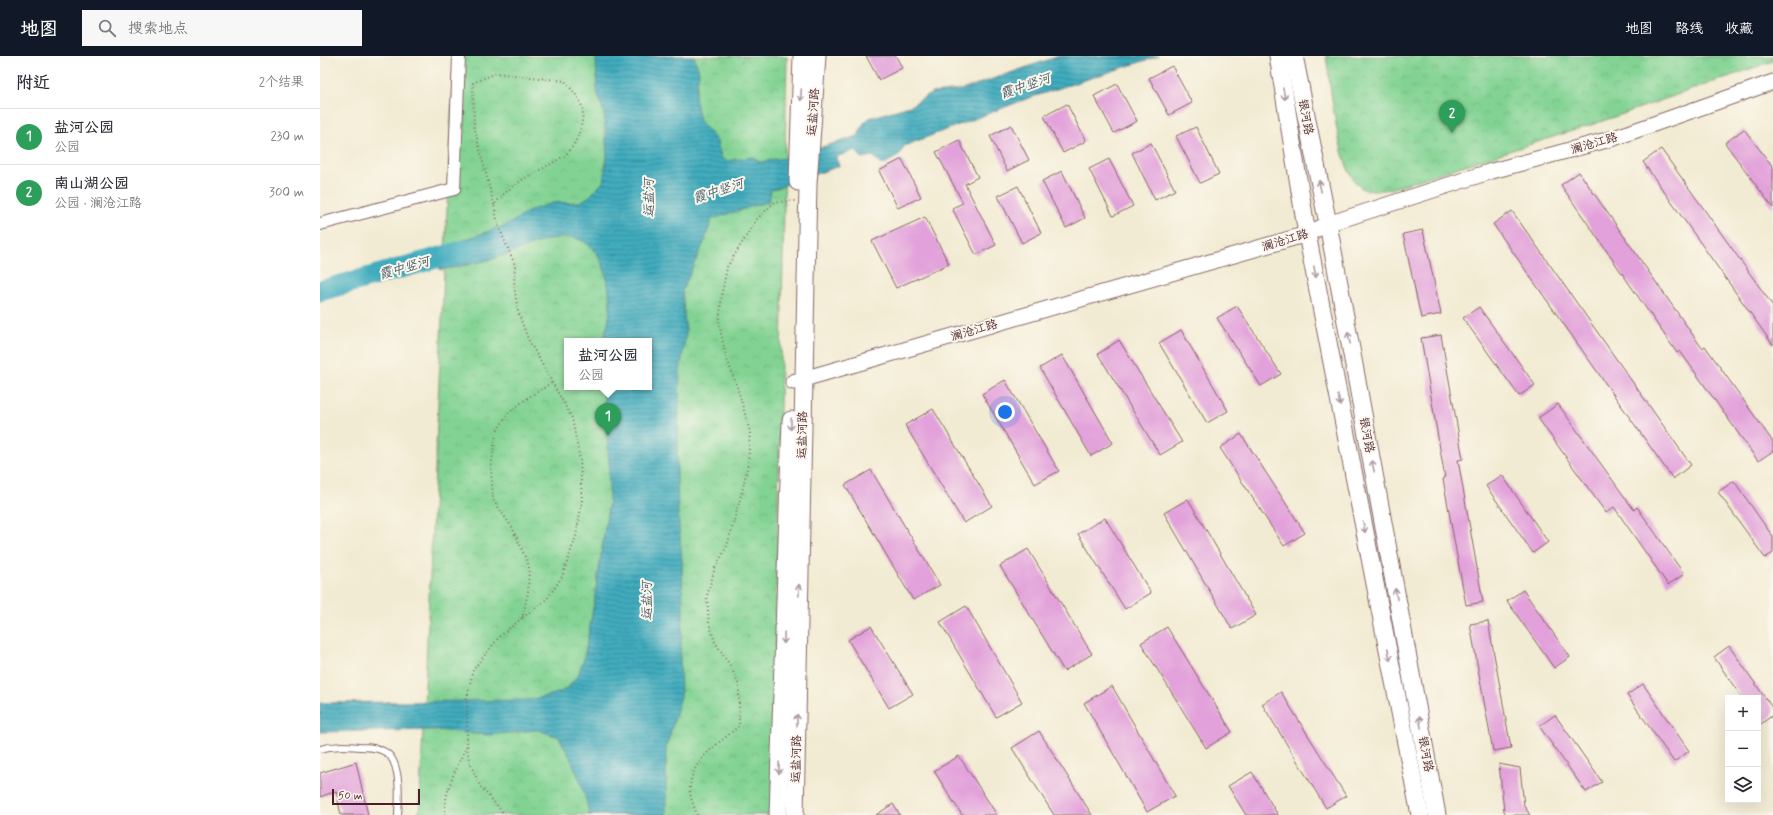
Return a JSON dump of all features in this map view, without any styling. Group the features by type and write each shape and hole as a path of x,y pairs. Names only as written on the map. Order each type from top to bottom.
{"main road":[{"name":"运盐河路","path":"802,56 805,143"},
{"name":"运盐河路","path":"795,815 801,191 805,143 817,56"},
{"name":"银河路","path":"1278,56 1307,234 1420,815"},
{"name":"银河路","path":"1294,56 1328,224 1437,815"},
{"name":"运盐河路","path":"778,815 798,380"}],"street":[{"path":"320,224 454,189 459,56"},
{"name":"澜沧江路","path":"798,380 1307,234 1328,224 1492,170 1614,138 1773,82"}],"lane":[{"path":"320,749 328,746 375,748 389,754 396,769 399,792 398,815"}],"path":[{"path":"494,205 506,190 524,177 562,158 573,144 582,127 582,105 565,82 496,73 473,83 474,126 498,225 515,265 514,285 518,312 528,339 572,418 580,460 582,502 576,536 562,577 547,599 499,637 473,670 467,698 467,743 469,761 480,786 505,815"},
{"path":"697,815 690,791 694,770 704,754 739,726 738,686 731,667 715,642 709,623 707,596 715,568 727,546 742,492 748,464 750,432 738,386 726,357 719,324 722,293 728,267 757,219 775,202 801,191"},
{"path":"522,618 528,593 529,566 512,527 493,500 491,469 496,433 507,414 526,399 553,382"},
{"path":"445,815 445,804 452,778 467,743"}],"green space":[{"path":"454,56 787,56 772,815 419,815"},
{"path":"1326,56 1773,56 1773,61 1597,123 1390,189 1374,191 1360,187 1352,177 1346,163 1336,126"}],"water":[{"name":"运盐河","path":"596,56 694,56 699,72 695,98 700,121 716,140 722,159 728,161 753,157 759,162 786,158 858,136 863,124 869,118 910,106 932,93 961,90 1059,56 1159,56 1026,99 904,146 899,156 882,165 873,156 862,158 855,150 836,157 839,166 771,190 769,201 712,219 705,240 682,291 686,334 680,370 677,469 678,515 682,561 683,615 680,659 681,696 666,748 666,815 589,815 585,795 578,775 559,737 538,730 488,735 437,730 320,732 320,703 529,700 555,694 567,689 578,675 584,659 594,603 609,500 609,462 603,390 652,390 652,338 605,338 610,310 608,283 605,271 595,252 588,244 579,239 560,237 534,244 494,258 440,270 435,250 509,224 531,210 553,203 580,202 590,196 603,182 607,156 604,113 597,91"}],"building":[{"path":"866,56 896,56 902,68 879,80"},
{"path":"1172,66 1192,103 1169,115 1149,78"},
{"path":"1117,84 1137,121 1114,133 1094,96"},
{"path":"1067,104 1086,141 1063,153 1044,116"},
{"path":"1011,125 1029,160 1007,171 990,136"},
{"path":"1196,127 1219,174 1200,183 1176,136"},
{"path":"1744,129 1773,167 1773,208 1725,143"},
{"path":"959,140 978,177 965,184 996,245 976,255 952,208 963,203 936,152"},
{"path":"1151,143 1175,190 1155,200 1132,153"},
{"path":"1661,149 1773,306 1773,345 1643,162"},
{"path":"902,159 921,197 898,208 879,171"},
{"path":"1109,159 1133,206 1113,216 1089,169"},
{"path":"1062,171 1085,218 1066,228 1042,181"},
{"path":"1579,172 1702,348 1705,346 1773,442 1773,451 1758,461 1680,351 1677,353 1561,185"},
{"path":"1018,186 1041,233 1022,243 998,196"},
{"path":"1512,211 1691,465 1673,479 1493,224"},
{"path":"925,217 949,264 896,288 872,241"},
{"path":"1423,230 1441,314 1421,318 1403,234"},
{"path":"1237,306 1281,374 1261,386 1217,318"},
{"path":"1479,307 1535,385 1519,396 1463,318"},
{"path":"1181,330 1228,411 1207,423 1159,343"},
{"path":"1441,335 1463,459 1458,460 1483,602 1466,605 1443,479 1445,478 1421,338"},
{"path":"1119,340 1182,442 1160,455 1098,354"},
{"path":"1062,355 1113,443 1091,456 1040,368"},
{"path":"1005,380 1059,471 1035,484 982,394"},
{"path":"1558,404 1634,510 1637,507 1684,574 1668,585 1614,507 1606,513 1538,418"},
{"path":"933,409 992,506 964,523 905,425"},
{"path":"1241,434 1305,533 1284,546 1220,448"},
{"path":"871,470 940,585 913,600 845,485"},
{"path":"1502,475 1548,542 1533,553 1486,486"},
{"path":"1734,481 1773,537 1773,553 1765,558 1718,492"},
{"path":"1188,499 1256,615 1232,629 1164,513"},
{"path":"1105,518 1151,593 1125,609 1078,534"},
{"path":"1028,549 1092,654 1064,671 1000,566"},
{"path":"1523,590 1570,657 1554,668 1507,601"},
{"path":"966,606 1022,702 996,717 940,622"},
{"path":"1488,621 1511,748 1493,751 1470,624"},
{"path":"871,626 913,694 889,708 848,640"},
{"path":"1167,627 1232,732 1206,748 1141,643"},
{"path":"1729,646 1773,709 1773,715 1761,724 1761,695 1740,695 1714,657"},
{"path":"1643,684 1689,751 1674,762 1627,695"},
{"path":"1112,686 1175,796 1147,812 1084,703"},
{"path":"1281,692 1346,796 1326,808 1262,704"},
{"path":"1555,715 1602,782 1586,792 1539,726"},
{"path":"1039,731 1092,815 1054,815 1012,748"},
{"path":"959,756 997,815 962,815 934,771"},
{"path":"356,762 368,815 341,815 336,791 320,797 320,773"},
{"path":"1499,764 1520,768 1524,806 1530,815 1506,815 1504,811"},
{"path":"1252,772 1278,815 1246,815 1228,786"},
{"path":"893,804 900,815 876,815"}],"waterway":[{"name":"霞中竖河","path":"320,291 465,250"}],"place":[{"name":"南山湖公园","path":"1452,133"},
{"name":"盐河公园","path":"608,436"}]}
